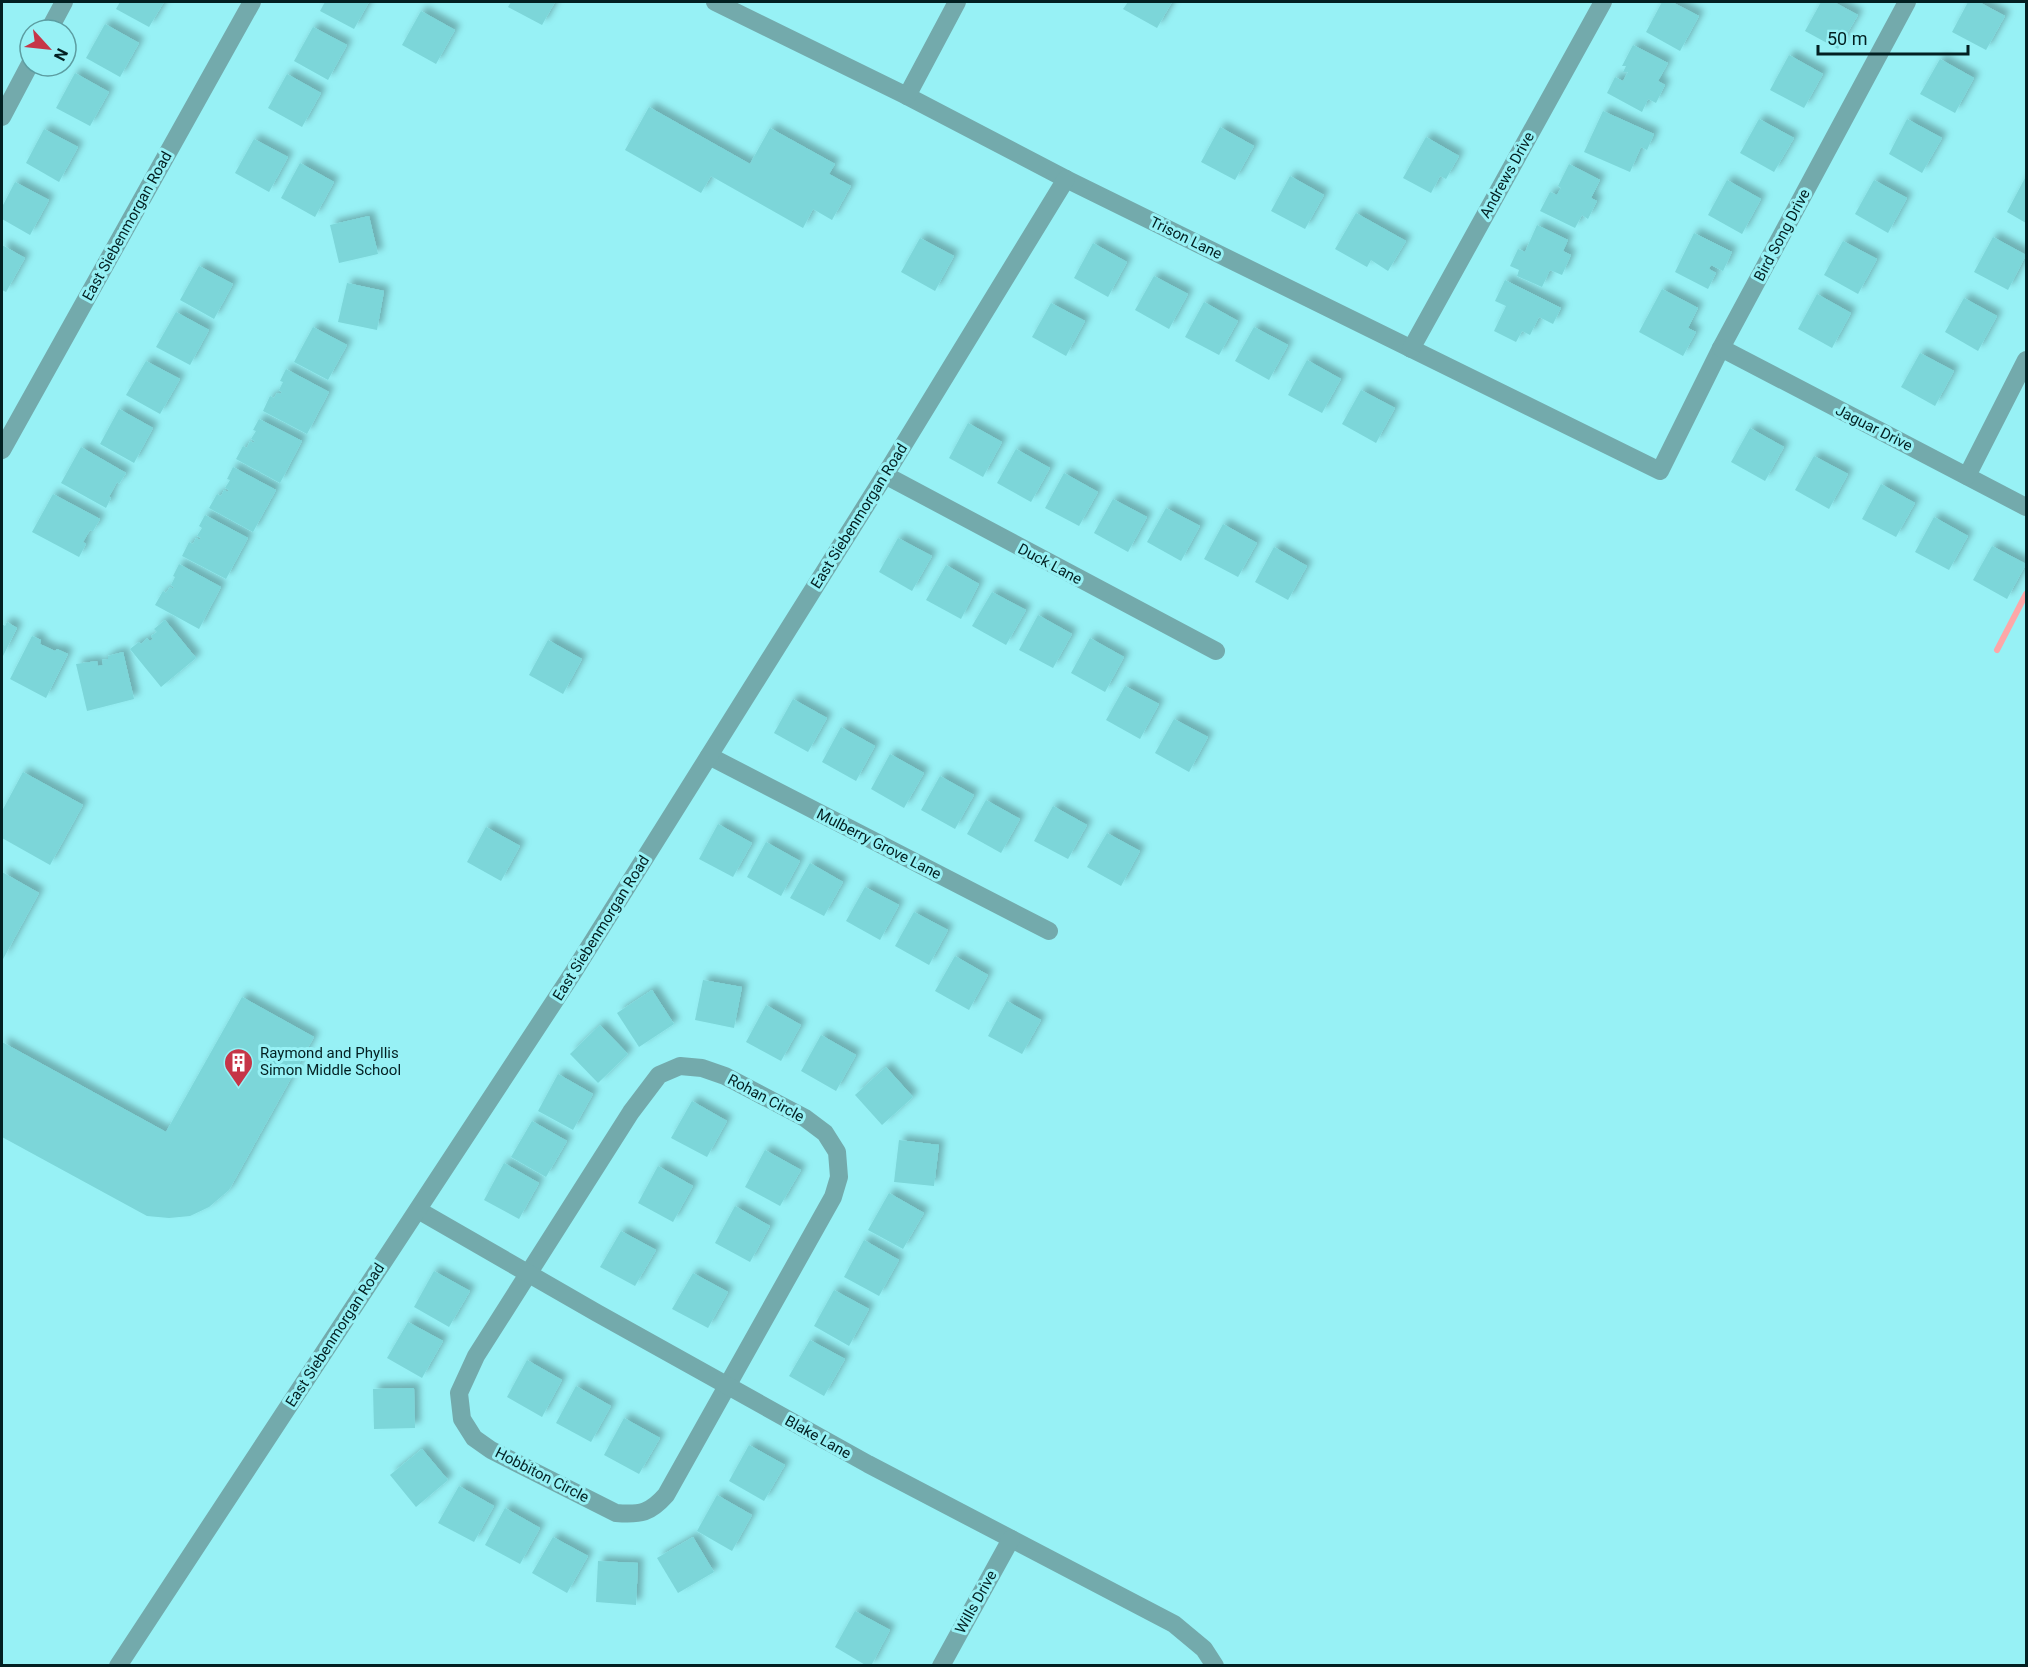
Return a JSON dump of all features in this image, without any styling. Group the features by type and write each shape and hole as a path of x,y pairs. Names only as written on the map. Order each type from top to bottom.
{"street":[{"path":"55,18 64,2"},
{"name":"East Siebenmorgan Road","path":"2,450 252,2"},
{"name":"Trison Lane","path":"715,2 907,96 1066,179 1660,471"},
{"path":"907,96 957,2"},
{"name":"Andrews Drive","path":"1411,349 1603,2"},
{"name":"Bird Song Drive","path":"1660,471 1722,348 1907,2"},
{"path":"2,117 23,78"},
{"name":"East Siebenmorgan Road","path":"118,1665 571,976 885,475 1066,179"},
{"name":"Jaguar Drive","path":"1722,348 2026,507"},
{"path":"1967,476 2026,360"},
{"name":"Duck Lane","path":"885,475 1216,651"},
{"name":"Mulberry Grove Lane","path":"709,756 1049,932"},
{"name":"Rohan Circle","path":"528,1274 632,1112 658,1076 680,1066 702,1068 725,1076 805,1118 825,1133 837,1152 839,1177 833,1197 728,1386"},
{"name":"Blake Lane","path":"418,1210 868,1464 1174,1624 1204,1649 1215,1665"},
{"name":"Hobbiton Circle","path":"528,1274 476,1356 459,1393 462,1419 474,1438 491,1450 616,1513 635,1514 654,1509 666,1495 728,1386"},
{"name":"Wills Drive","path":"941,1665 1011,1539"}],"building":[{"path":"120,2 164,2 149,27 116,9"},
{"path":"325,2 369,2 354,29 320,11"},
{"path":"511,2 555,2 542,25 508,7"},
{"path":"1128,2 1172,2 1157,28 1123,9"},
{"path":"1662,2 1672,2 1699,16 1680,51 1646,32"},
{"path":"1821,2 1834,2 1858,15 1838,49 1805,31"},
{"path":"1968,2 1979,2 2005,16 1986,50 1952,32"},
{"path":"421,11 455,30 436,64 402,45"},
{"path":"105,24 139,43 120,77 86,58"},
{"path":"313,27 347,45 328,80 294,61"},
{"path":"1633,45 1668,63 1658,81 1665,85 1656,103 1648,99 1642,112 1607,93 1615,77 1623,81 1628,72 1623,72 1626,66 1622,66"},
{"path":"1789,55 1823,74 1804,108 1770,90"},
{"path":"1940,59 1974,78 1955,113 1920,94"},
{"path":"287,74 321,93 302,127 268,108"},
{"path":"78,75 109,92 90,126 56,108 72,78 78,78"},
{"path":"649,107 750,164 770,128 835,164 829,174 851,186 832,220 813,209 803,228 711,176 701,193 625,150"},
{"path":"1603,111 1654,134 1647,150 1641,147 1630,172 1584,152"},
{"path":"1759,119 1794,138 1774,172 1740,153"},
{"path":"1907,119 1942,138 1922,173 1889,154"},
{"path":"1220,127 1254,146 1235,180 1201,162"},
{"path":"44,129 78,147 59,182 26,163"},
{"path":"1426,137 1459,156 1446,179 1440,176 1431,193 1403,178"},
{"path":"254,139 288,157 269,192 235,173"},
{"path":"300,163 334,182 315,217 281,198"},
{"path":"1569,164 1600,180 1591,198 1597,201 1588,219 1582,215 1575,228 1540,211 1550,192 1557,195 1561,188 1558,186"},
{"path":"1290,176 1324,195 1305,229 1271,211"},
{"path":"2026,176 2026,223 2007,212"},
{"path":"1727,180 1761,199 1742,234 1708,215"},
{"path":"1874,180 1907,198 1888,233 1855,214"},
{"path":"15,182 49,200 30,235 2,219 2,207"},
{"path":"1356,213 1406,241 1388,271 1371,260 1367,267 1335,249"},
{"path":"369,216 378,254 339,263 330,225"},
{"path":"1537,225 1568,240 1563,251 1571,255 1562,275 1550,270 1542,287 1517,276 1519,270 1510,266 1518,249 1525,252"},
{"path":"1694,233 1732,252 1723,271 1711,265 1709,269 1716,273 1708,289 1675,272"},
{"path":"1993,237 2026,255 2008,290 1974,272"},
{"path":"920,238 954,256 935,291 901,272"},
{"path":"1843,241 1877,259 1858,294 1824,275"},
{"path":"1093,243 1127,262 1108,297 1074,278"},
{"path":"2,245 25,258 6,292 2,290"},
{"path":"199,266 233,284 214,319 180,300"},
{"path":"1154,276 1188,294 1169,329 1135,310"},
{"path":"1505,280 1561,308 1553,324 1539,317 1530,335 1522,331 1516,342 1494,331 1506,306 1495,301"},
{"path":"347,283 384,291 377,330 338,322"},
{"path":"1662,289 1698,308 1688,328 1696,332 1683,356 1639,332"},
{"path":"1817,294 1851,313 1832,348 1798,329"},
{"path":"1964,298 1997,316 1978,351 1945,332"},
{"path":"1204,302 1238,321 1219,355 1185,337"},
{"path":"1051,303 1085,321 1066,356 1032,337"},
{"path":"176,312 209,330 190,365 156,347"},
{"path":"313,327 347,345 328,380 294,362"},
{"path":"1254,327 1288,345 1269,380 1235,361"},
{"path":"1920,353 1954,371 1935,406 1901,387"},
{"path":"1307,360 1341,379 1322,413 1288,395"},
{"path":"146,361 180,379 160,414 126,395"},
{"path":"286,369 329,392 307,434 263,411 270,396 274,398 277,393 282,392 279,390 283,382 280,381"},
{"path":"1361,390 1395,408 1376,443 1342,424"},
{"path":"119,409 153,428 134,463 100,444"},
{"path":"259,419 302,441 280,483 236,459 243,446 247,448 250,441 253,443 255,441 251,439"},
{"path":"968,423 1002,442 983,477 949,458"},
{"path":"1750,428 1784,447 1765,481 1731,462"},
{"path":"81,447 126,473 119,484 117,482 106,508 61,483"},
{"path":"1016,449 1050,468 1031,502 997,483"},
{"path":"1814,456 1848,474 1829,509 1795,490"},
{"path":"233,467 276,490 253,532 209,508 217,494 221,496 224,490 227,492 229,490 225,488 230,480 227,479"},
{"path":"1064,473 1098,492 1079,526 1045,508"},
{"path":"1881,484 1915,503 1896,537 1862,519"},
{"path":"53,494 100,519 83,542 86,544 79,557 32,532"},
{"path":"1113,499 1147,517 1128,552 1094,533"},
{"path":"1166,508 1200,526 1181,561 1147,542"},
{"path":"205,515 248,538 226,579 182,556 189,542 193,544 196,538 199,540 201,538 197,536 202,528 199,526"},
{"path":"1934,517 1968,536 1949,570 1915,552"},
{"path":"1223,524 1257,543 1238,577 1204,559"},
{"path":"898,538 932,556 912,591 879,572"},
{"path":"1992,546 2026,564 2007,599 1973,580"},
{"path":"1274,547 1307,566 1288,600 1255,582"},
{"path":"179,564 221,587 199,629 155,605 163,591 166,593 170,587 173,589 171,585 175,577 173,576"},
{"path":"946,565 979,584 961,619 926,600"},
{"path":"992,592 1026,610 1006,645 972,626"},
{"path":"1038,615 1072,634 1053,668 1019,650"},
{"path":"165,620 196,658 161,687 130,649 147,638 150,641 153,639 151,636 157,632 154,629"},
{"path":"7,622 17,628 2,658 2,624 5,626"},
{"path":"32,636 41,640 40,644 68,654 46,698 10,679"},
{"path":"1090,638 1124,657 1105,692 1071,673"},
{"path":"548,640 582,659 563,694 529,675"},
{"path":"123,652 134,699 87,711 76,664 97,661 98,666 103,665 102,660 108,659 108,656"},
{"path":"1125,686 1159,704 1140,739 1106,720"},
{"path":"793,699 827,718 808,752 774,733"},
{"path":"1174,719 1208,737 1189,772 1155,753"},
{"path":"841,727 875,746 856,781 822,762"},
{"path":"890,754 924,773 904,808 871,789"},
{"path":"23,772 83,805 50,865 2,838 2,811"},
{"path":"940,776 974,795 955,829 921,810"},
{"path":"986,800 1020,819 1001,853 967,834"},
{"path":"1053,806 1087,825 1068,859 1034,841"},
{"path":"718,824 752,843 733,877 699,859"},
{"path":"486,827 520,846 501,881 467,862"},
{"path":"1107,833 1140,851 1121,886 1087,867"},
{"path":"766,842 800,861 781,896 747,877"},
{"path":"810,863 843,882 824,916 790,898"},
{"path":"2,872 39,893 2,961"},
{"path":"865,887 899,905 880,940 846,921"},
{"path":"914,912 948,930 929,965 895,946"},
{"path":"955,956 988,975 969,1010 935,991"},
{"path":"703,980 742,987 734,1028 695,1020"},
{"path":"652,990 674,1024 639,1047 617,1013"},
{"name":"Raymond and Phyllis Simon Middle School","path":"242,997 314,1037 229,1190 209,1207 190,1216 169,1218 147,1216 2,1137 2,1042 166,1132"},
{"path":"1007,1001 1041,1020 1022,1054 988,1036"},
{"path":"766,1005 801,1025 781,1061 746,1042"},
{"path":"600,1025 628,1054 598,1083 570,1054"},
{"path":"821,1035 856,1055 836,1091 801,1071"},
{"path":"886,1067 913,1097 882,1125 855,1095"},
{"path":"558,1074 593,1094 573,1130 538,1111"},
{"path":"692,1101 727,1121 707,1157 671,1138"},
{"path":"532,1121 567,1141 546,1177 511,1157"},
{"path":"899,1140 939,1145 934,1186 894,1182"},
{"path":"765,1150 801,1170 780,1206 745,1187"},
{"path":"504,1163 539,1183 519,1219 484,1200"},
{"path":"658,1166 693,1186 673,1222 638,1203"},
{"path":"889,1193 924,1213 903,1249 868,1230"},
{"path":"735,1206 770,1226 750,1262 715,1243"},
{"path":"621,1231 656,1250 635,1286 600,1267"},
{"path":"864,1240 899,1260 879,1296 844,1277"},
{"path":"434,1271 470,1291 449,1327 414,1307"},
{"path":"693,1273 728,1292 708,1328 672,1309"},
{"path":"834,1290 869,1309 849,1346 814,1326"},
{"path":"408,1322 443,1341 422,1378 387,1358"},
{"path":"810,1340 845,1359 824,1396 789,1376"},
{"path":"527,1360 562,1380 542,1417 507,1397"},
{"path":"576,1386 611,1406 591,1442 556,1423"},
{"path":"414,1388 415,1428 374,1429 373,1389"},
{"path":"624,1418 660,1438 639,1474 604,1455"},
{"path":"749,1445 785,1465 764,1501 729,1481"},
{"path":"422,1449 448,1480 416,1507 390,1475"},
{"path":"459,1486 494,1506 474,1542 438,1523"},
{"path":"717,1495 752,1515 732,1551 697,1531"},
{"path":"505,1508 540,1528 520,1564 485,1545"},
{"path":"553,1537 588,1556 567,1593 532,1573"},
{"path":"693,1537 714,1572 678,1593 657,1558"},
{"path":"598,1561 638,1563 636,1605 596,1602"},
{"path":"855,1611 890,1630 871,1666 867,1666 835,1647"}],"waterway":[{"path":"1997,650 2026,594"}],"place":[{"name":"Raymond and Phyllis Simon Middle School","path":"239,1088"}]}
